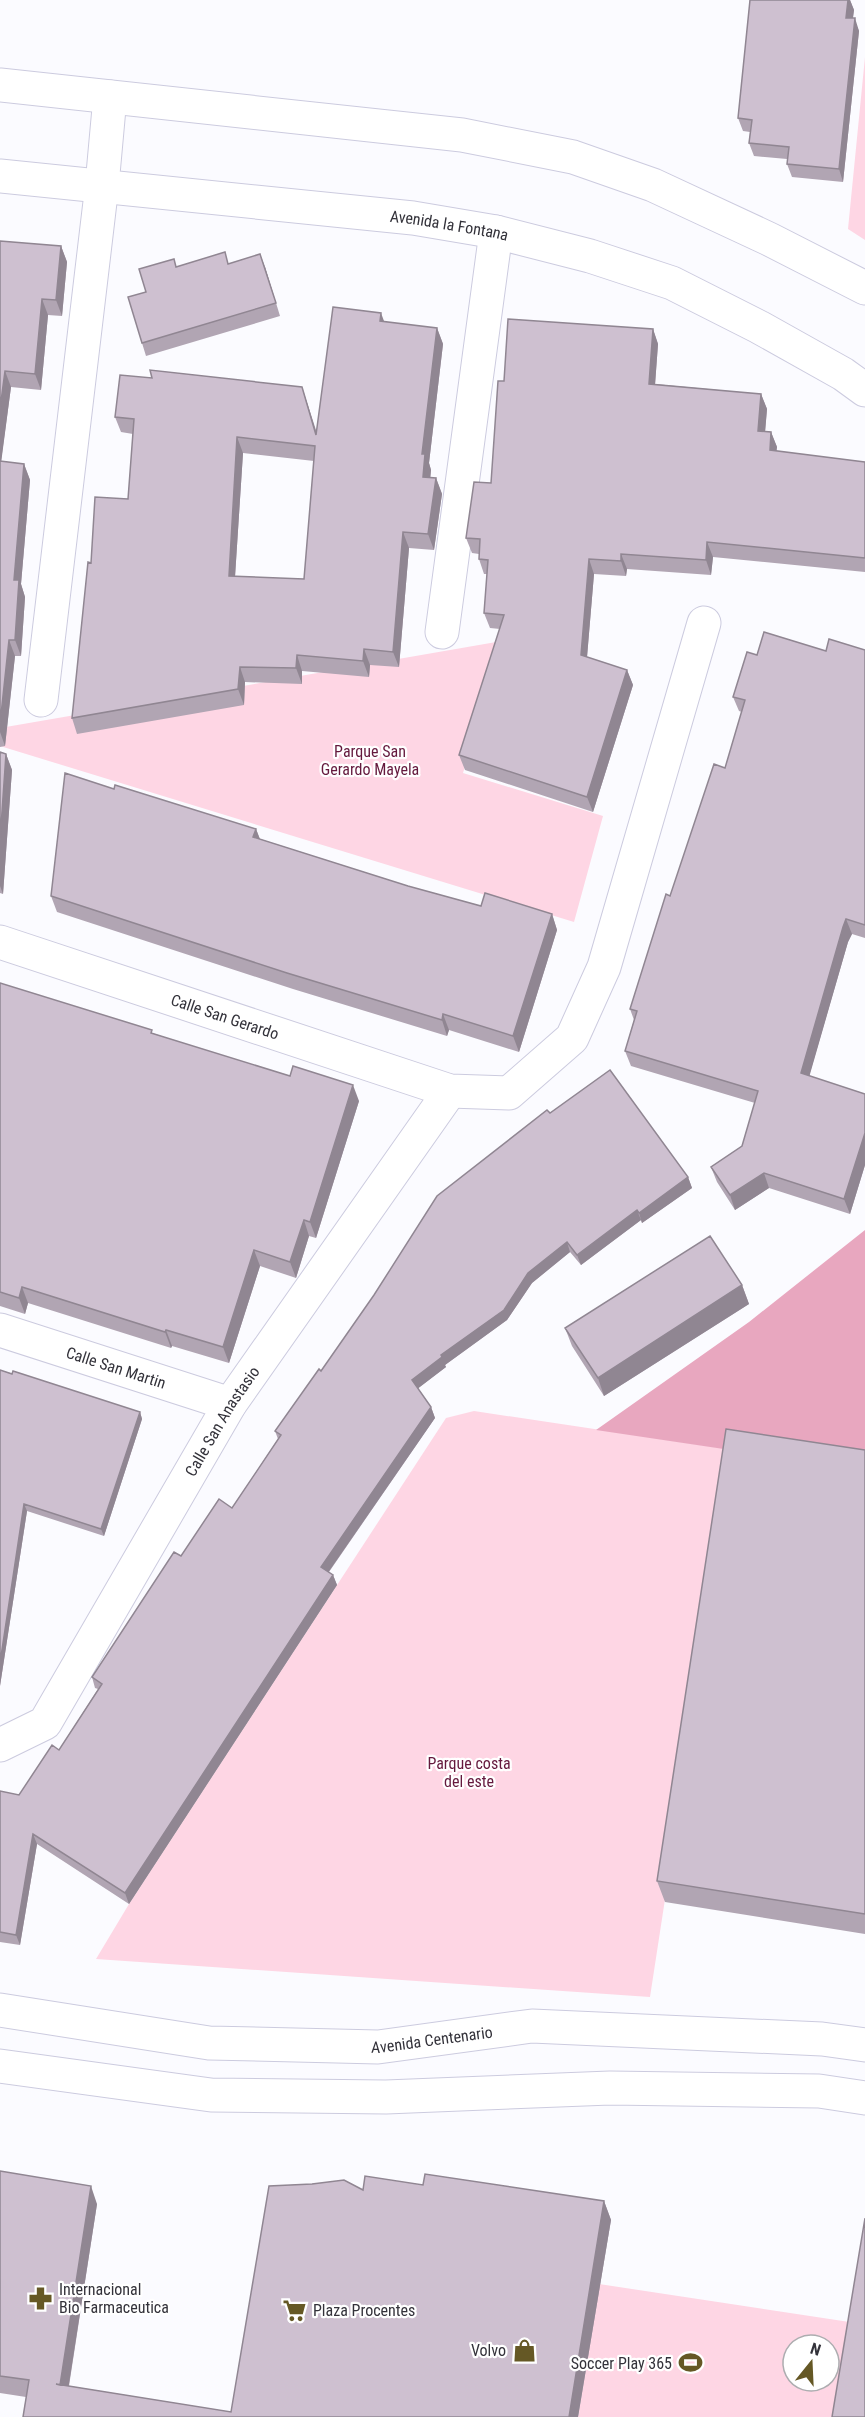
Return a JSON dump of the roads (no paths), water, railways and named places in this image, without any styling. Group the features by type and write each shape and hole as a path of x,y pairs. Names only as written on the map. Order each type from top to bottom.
{"street":[{"path":"0,86 462,135 573,157 653,185 769,239 865,288"},
{"path":"41,700 102,185 110,97"},
{"name":"Avenida la Fontana","path":"0,176 413,218 496,232 590,256 672,284 759,327 843,374 865,390"},
{"path":"442,632 496,232"},
{"name":"Calle San Gerardo","path":"0,942 450,1091 509,1094 572,1038 604,967 704,623"},
{"name":"Calle San Anastasio","path":"0,1745 45,1723 230,1404 450,1091"},
{"name":"Calle San Martin","path":"0,1330 230,1404"},
{"name":"Avenida Centenario","path":"0,2010 209,2043 378,2048 532,2026 822,2038 865,2045"},
{"path":"0,2066 211,2095 386,2097 610,2088 819,2091 865,2098"}],"place":[{"name":"Internacional Bio Farmaceutica","path":"41,2298"},
{"name":"Plaza Procentes","path":"295,2310"},
{"name":"Volvo","path":"524,2350"},
{"name":"Soccer Play 365","path":"690,2363"}],"park label":[{"name":"Parque San Gerardo Mayela","path":"370,760"},
{"name":"Parque costa del este","path":"469,1772"}]}
